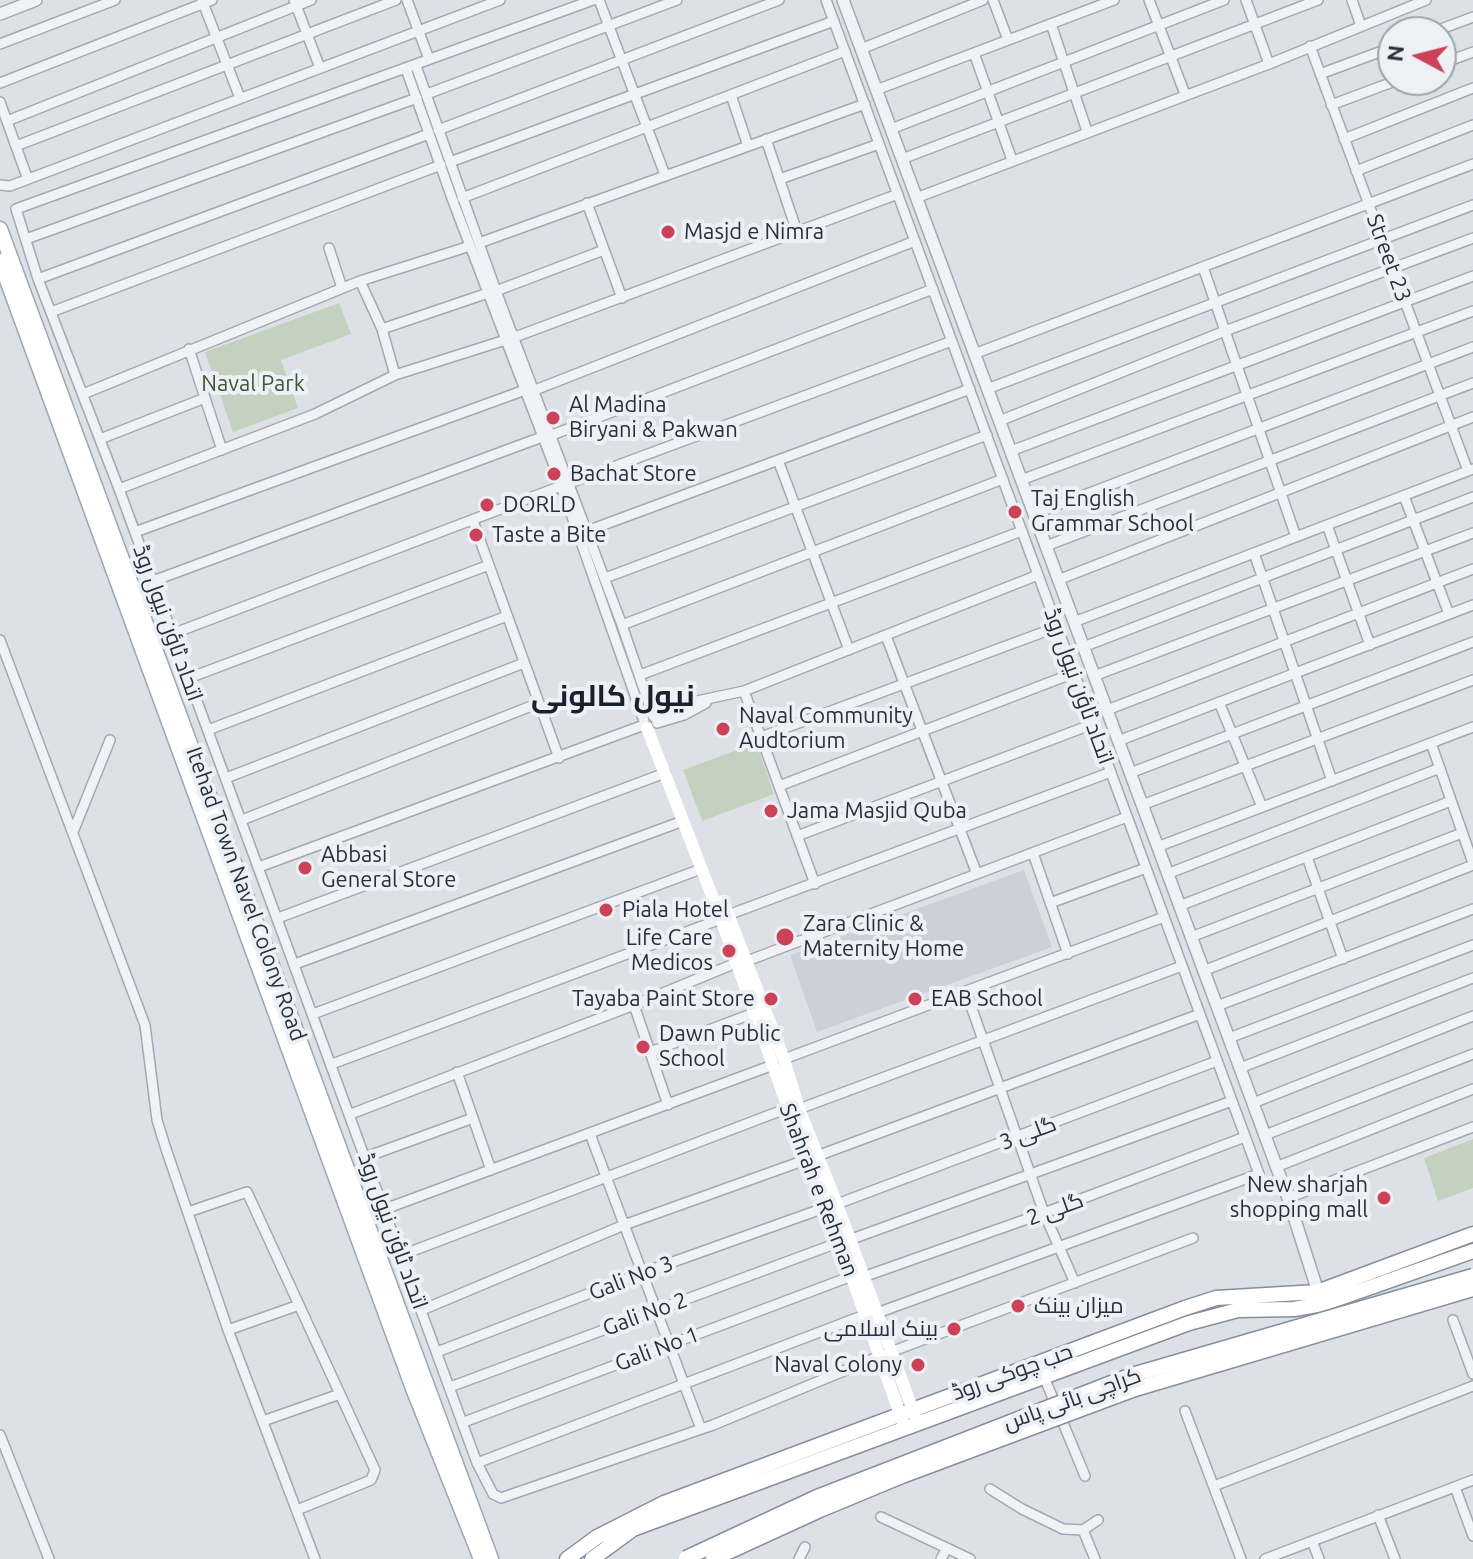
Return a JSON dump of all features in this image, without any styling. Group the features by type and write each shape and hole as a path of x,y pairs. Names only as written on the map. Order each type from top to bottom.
{"main road":[{"name":"Itehad Town Navel Colony Road","path":"0,229 414,1391 481,1559"},
{"name":"Itehad Town Navel Colony Road","path":"0,261 115,556 491,1559"},
{"name":"Shahrah e Rehman","path":"651,723 665,773 701,869 724,917"},
{"name":"Shahrah e Rehman","path":"651,723 872,1313 908,1418"},
{"name":"Shahrah e Rehman","path":"742,962 754,1013 778,1062"},
{"name":"حب چوکی روڈ","path":"567,1559 597,1537 664,1503 908,1418 1037,1362 1216,1298 1320,1298 1473,1234"},
{"path":"592,1559 633,1529 908,1418 1043,1377 1217,1314 1238,1310 1294,1309 1320,1298 1473,1251"},
{"name":"کراچی بائی پاس","path":"686,1559 817,1497 1132,1375 1473,1276"},
{"name":"کراچی بائی پاس","path":"713,1559 902,1476 1135,1389 1473,1289"}],"street":[{"path":"0,14 36,0"},
{"path":"0,44 115,0"},
{"path":"7,121 295,3 311,0"},
{"path":"16,146 396,0"},
{"path":"407,0 429,59"},
{"path":"0,185 10,186 500,0"},
{"path":"596,0 609,26 665,175"},
{"name":"اتحاد ٹاؤن نیول روڈ","path":"596,0 16,209 38,279 242,820 477,1463 493,1494 501,1498 701,1429 886,1354 1193,1238"},
{"path":"26,239 677,0"},
{"path":"38,279 779,0"},
{"name":"اتحاد ٹاؤن نیول روڈ","path":"826,0 1259,1174 1060,1247"},
{"path":"843,0 1265,1135 1320,1298"},
{"path":"861,49 983,0"},
{"path":"993,0 1008,40"},
{"path":"876,90 1114,0"},
{"path":"1149,0 1185,94"},
{"path":"891,129 1224,0"},
{"path":"1246,0 1269,64"},
{"path":"902,159 1318,0"},
{"path":"1352,0 1361,26"},
{"path":"916,198 1269,64 1426,0"},
{"path":"0,83 206,1 240,98"},
{"path":"295,3 320,68"},
{"path":"51,312 445,163 834,21"},
{"path":"1051,24 1087,131"},
{"name":"Street 23","path":"1310,46 1470,470"},
{"path":"462,198 845,51"},
{"path":"974,53 1012,160"},
{"path":"1320,74 1377,53"},
{"path":"411,68 651,723"},
{"path":"1331,105 1377,88"},
{"path":"1344,139 1473,88"},
{"path":"731,95 748,146"},
{"path":"0,102 27,177"},
{"path":"83,394 360,281 474,244 865,104"},
{"path":"1356,171 1473,125"},
{"path":"766,139 797,232"},
{"path":"780,179 879,144"},
{"path":"445,163 462,198 474,244"},
{"path":"974,354 1473,164"},
{"path":"119,489 315,414 395,375 510,339 898,194"},
{"path":"587,203 622,298"},
{"path":"987,389 1473,205"},
{"path":"999,421 1225,331 1473,238"},
{"path":"135,532 328,460 530,390 915,241"},
{"path":"329,248 342,288"},
{"path":"382,329 604,250"},
{"path":"1203,267 1296,537"},
{"path":"1011,451 1473,276"},
{"path":"360,281 382,329 395,375"},
{"path":"153,581 933,289"},
{"path":"1021,480 1473,311"},
{"path":"172,634 952,341"},
{"path":"1034,514 1473,347"},
{"path":"189,349 222,450"},
{"path":"1046,546 1473,383"},
{"path":"587,531 970,389"},
{"path":"100,439 205,398"},
{"path":"1058,580 1473,417"},
{"path":"605,578 987,435"},
{"path":"778,460 849,650"},
{"path":"1074,622 1470,470"},
{"path":"622,625 1003,479"},
{"path":"566,485 587,531 640,675 651,723"},
{"path":"1404,496 1449,614"},
{"path":"1083,647 1473,497"},
{"path":"473,521 559,758"},
{"path":"1327,525 1370,645"},
{"path":"640,675 1022,531"},
{"path":"1094,676 1473,533"},
{"path":"1254,553 1332,781"},
{"path":"189,678 489,565"},
{"path":"1107,710 1473,569"},
{"path":"259,867 651,723 684,715 712,700 744,691 1038,575"},
{"path":"1118,741 1473,605"},
{"path":"208,730 507,616"},
{"path":"761,737 1057,627"},
{"path":"886,636 977,874"},
{"path":"0,640 145,1025 157,1120 228,1330 315,1559"},
{"path":"1130,773 1473,642"},
{"path":"226,778 524,663"},
{"path":"779,786 1074,673"},
{"path":"1142,805 1473,680"},
{"path":"744,691 815,884"},
{"path":"1219,702 1262,807"},
{"path":"242,820 539,703"},
{"path":"797,836 1093,724"},
{"path":"1157,847 1473,727"},
{"path":"73,832 110,740"},
{"path":"1203,971 1473,864 1431,743"},
{"path":"1167,874 1440,768"},
{"path":"332,1064 1111,772"},
{"path":"278,918 665,773"},
{"path":"1179,906 1451,801"},
{"path":"351,1114 1127,817"},
{"path":"295,964 683,821"},
{"path":"1191,937 1462,833"},
{"path":"1033,853 1068,954"},
{"path":"1307,857 1343,959"},
{"path":"1050,903 1146,868"},
{"path":"313,1014 701,869"},
{"path":"1217,1006 1473,909"},
{"path":"385,1209 1164,917"},
{"path":"1229,1038 1473,945"},
{"path":"402,1255 607,1176 1182,966"},
{"path":"1240,1068 1473,978"},
{"path":"966,992 1044,1213 1075,1283"},
{"path":"634,1005 668,1105"},
{"path":"650,1052 754,1013"},
{"path":"422,1310 624,1225 1200,1014"},
{"path":"1253,1103 1473,1016"},
{"path":"1265,1135 1473,1054"},
{"name":"گلی 3","path":"832,1206 1217,1061"},
{"path":"457,1072 491,1170"},
{"path":"1276,1167 1473,1089"},
{"name":"گلی 2","path":"844,1241 1232,1101"},
{"path":"366,1157 473,1118"},
{"path":"1288,1198 1473,1127"},
{"path":"590,1134 701,1429"},
{"name":"گلی 2","path":"857,1277 1044,1213 1245,1137"},
{"path":"188,1212 247,1192 375,1470 374,1477 297,1510"},
{"name":"Gali No 3","path":"437,1352 642,1273 832,1206"},
{"name":"Gali No 2","path":"450,1387 844,1241"},
{"path":"477,1463 872,1313 1060,1247"},
{"name":"Gali No 1","path":"464,1422 857,1277"},
{"path":"228,1330 299,1305"},
{"path":"1453,1320 1473,1374"},
{"path":"1037,1362 1085,1476"},
{"path":"1214,1486 1473,1386"},
{"path":"263,1421 340,1394"},
{"path":"1185,1411 1241,1559"},
{"path":"0,1435 49,1559"},
{"path":"1265,1559 1473,1480"},
{"path":"1455,1487 1473,1536"},
{"path":"990,1489 1063,1529 1083,1530 1098,1520"},
{"path":"1378,1515 1395,1559"},
{"path":"881,1517 970,1559"},
{"path":"1083,1530 1095,1559"},
{"path":"1312,1541 1319,1559"},
{"path":"799,1559 805,1547"},
{"path":"941,1559 947,1548"}],"shaded area":[{"path":"1024,870 1052,947 817,1032 790,955"}],"green space":[{"name":"Naval Park","path":"339,303 351,334 281,360 298,408 233,432 205,352"},
{"path":"756,743 774,794 702,821 683,770"},
{"path":"1473,1139 1473,1188 1438,1201 1424,1158"}],"place":[{"name":"Masjd e Nimra","path":"668,232"},
{"name":"Al Madina Biryani & Pakwan","path":"553,418"},
{"name":"Bachat Store","path":"554,474"},
{"name":"DORLD","path":"487,505"},
{"name":"Taj English Grammar School","path":"1015,512"},
{"name":"Taste a Bite","path":"476,535"},
{"name":"Naval Community Audtorium","path":"723,729"},
{"name":"Jama Masjid Quba","path":"771,811"},
{"name":"Abbasi General Store","path":"305,868"},
{"name":"Piala Hotel","path":"606,910"},
{"name":"Zara Clinic & Maternity Home","path":"785,937"},
{"name":"Life Care Medicos","path":"729,951"},
{"name":"Tayaba Paint Store","path":"771,999"},
{"name":"EAB School","path":"915,999"},
{"name":"Dawn Public School","path":"643,1047"},
{"name":"New sharjah shopping mall","path":"1384,1198"},
{"name":"میزان بینک","path":"1018,1306"},
{"name":"بینک اسلامی","path":"954,1329"},
{"name":"Naval Colony","path":"918,1365"}],"district":[{"name":"نیول کالونی","path":"613,696"}]}
